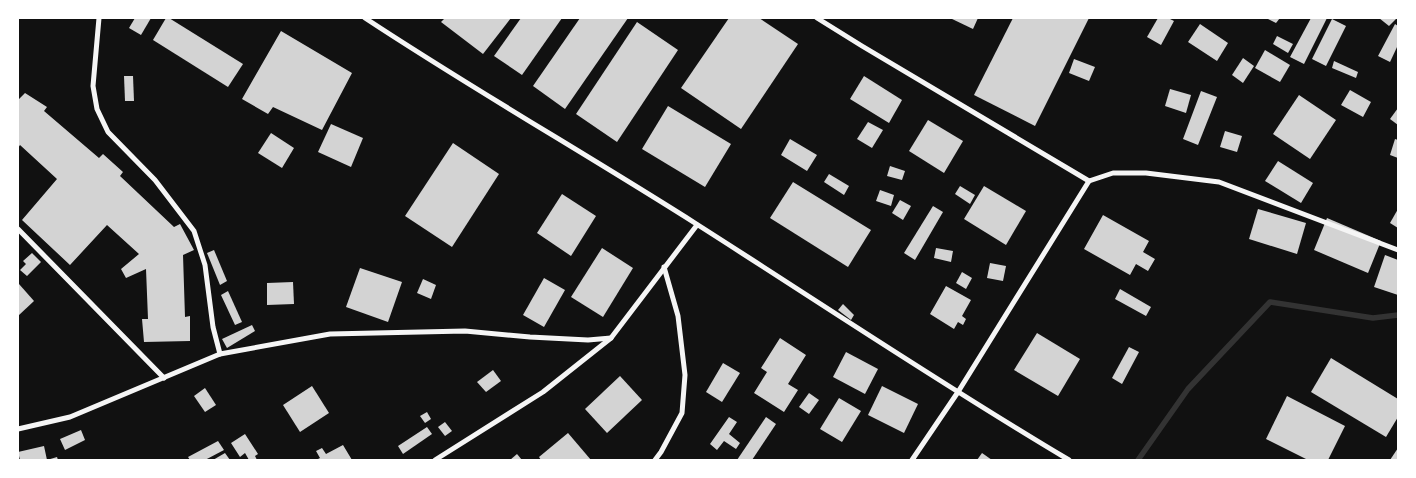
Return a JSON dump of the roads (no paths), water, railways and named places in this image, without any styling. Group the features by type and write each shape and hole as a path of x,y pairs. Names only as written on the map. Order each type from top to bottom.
{"street":[{"path":"99,18 93,86 97,109 108,132 155,180 194,231 205,265 213,326 220,354"},
{"path":"365,18 419,54 697,224 958,392 1069,460"},
{"path":"817,18 1089,181"},
{"path":"912,460 958,392 1089,181 1113,173 1146,173 1219,182 1398,250"},
{"path":"435,460 543,392 611,338 697,224"},
{"path":"18,229 164,378"},
{"path":"655,460 682,413 686,375 678,316 664,267"},
{"path":"18,429 70,417 220,354 330,334 465,331 588,340 611,338"}],"waterway":[{"path":"1138,460 1188,389 1270,302 1373,318 1398,315"}]}
